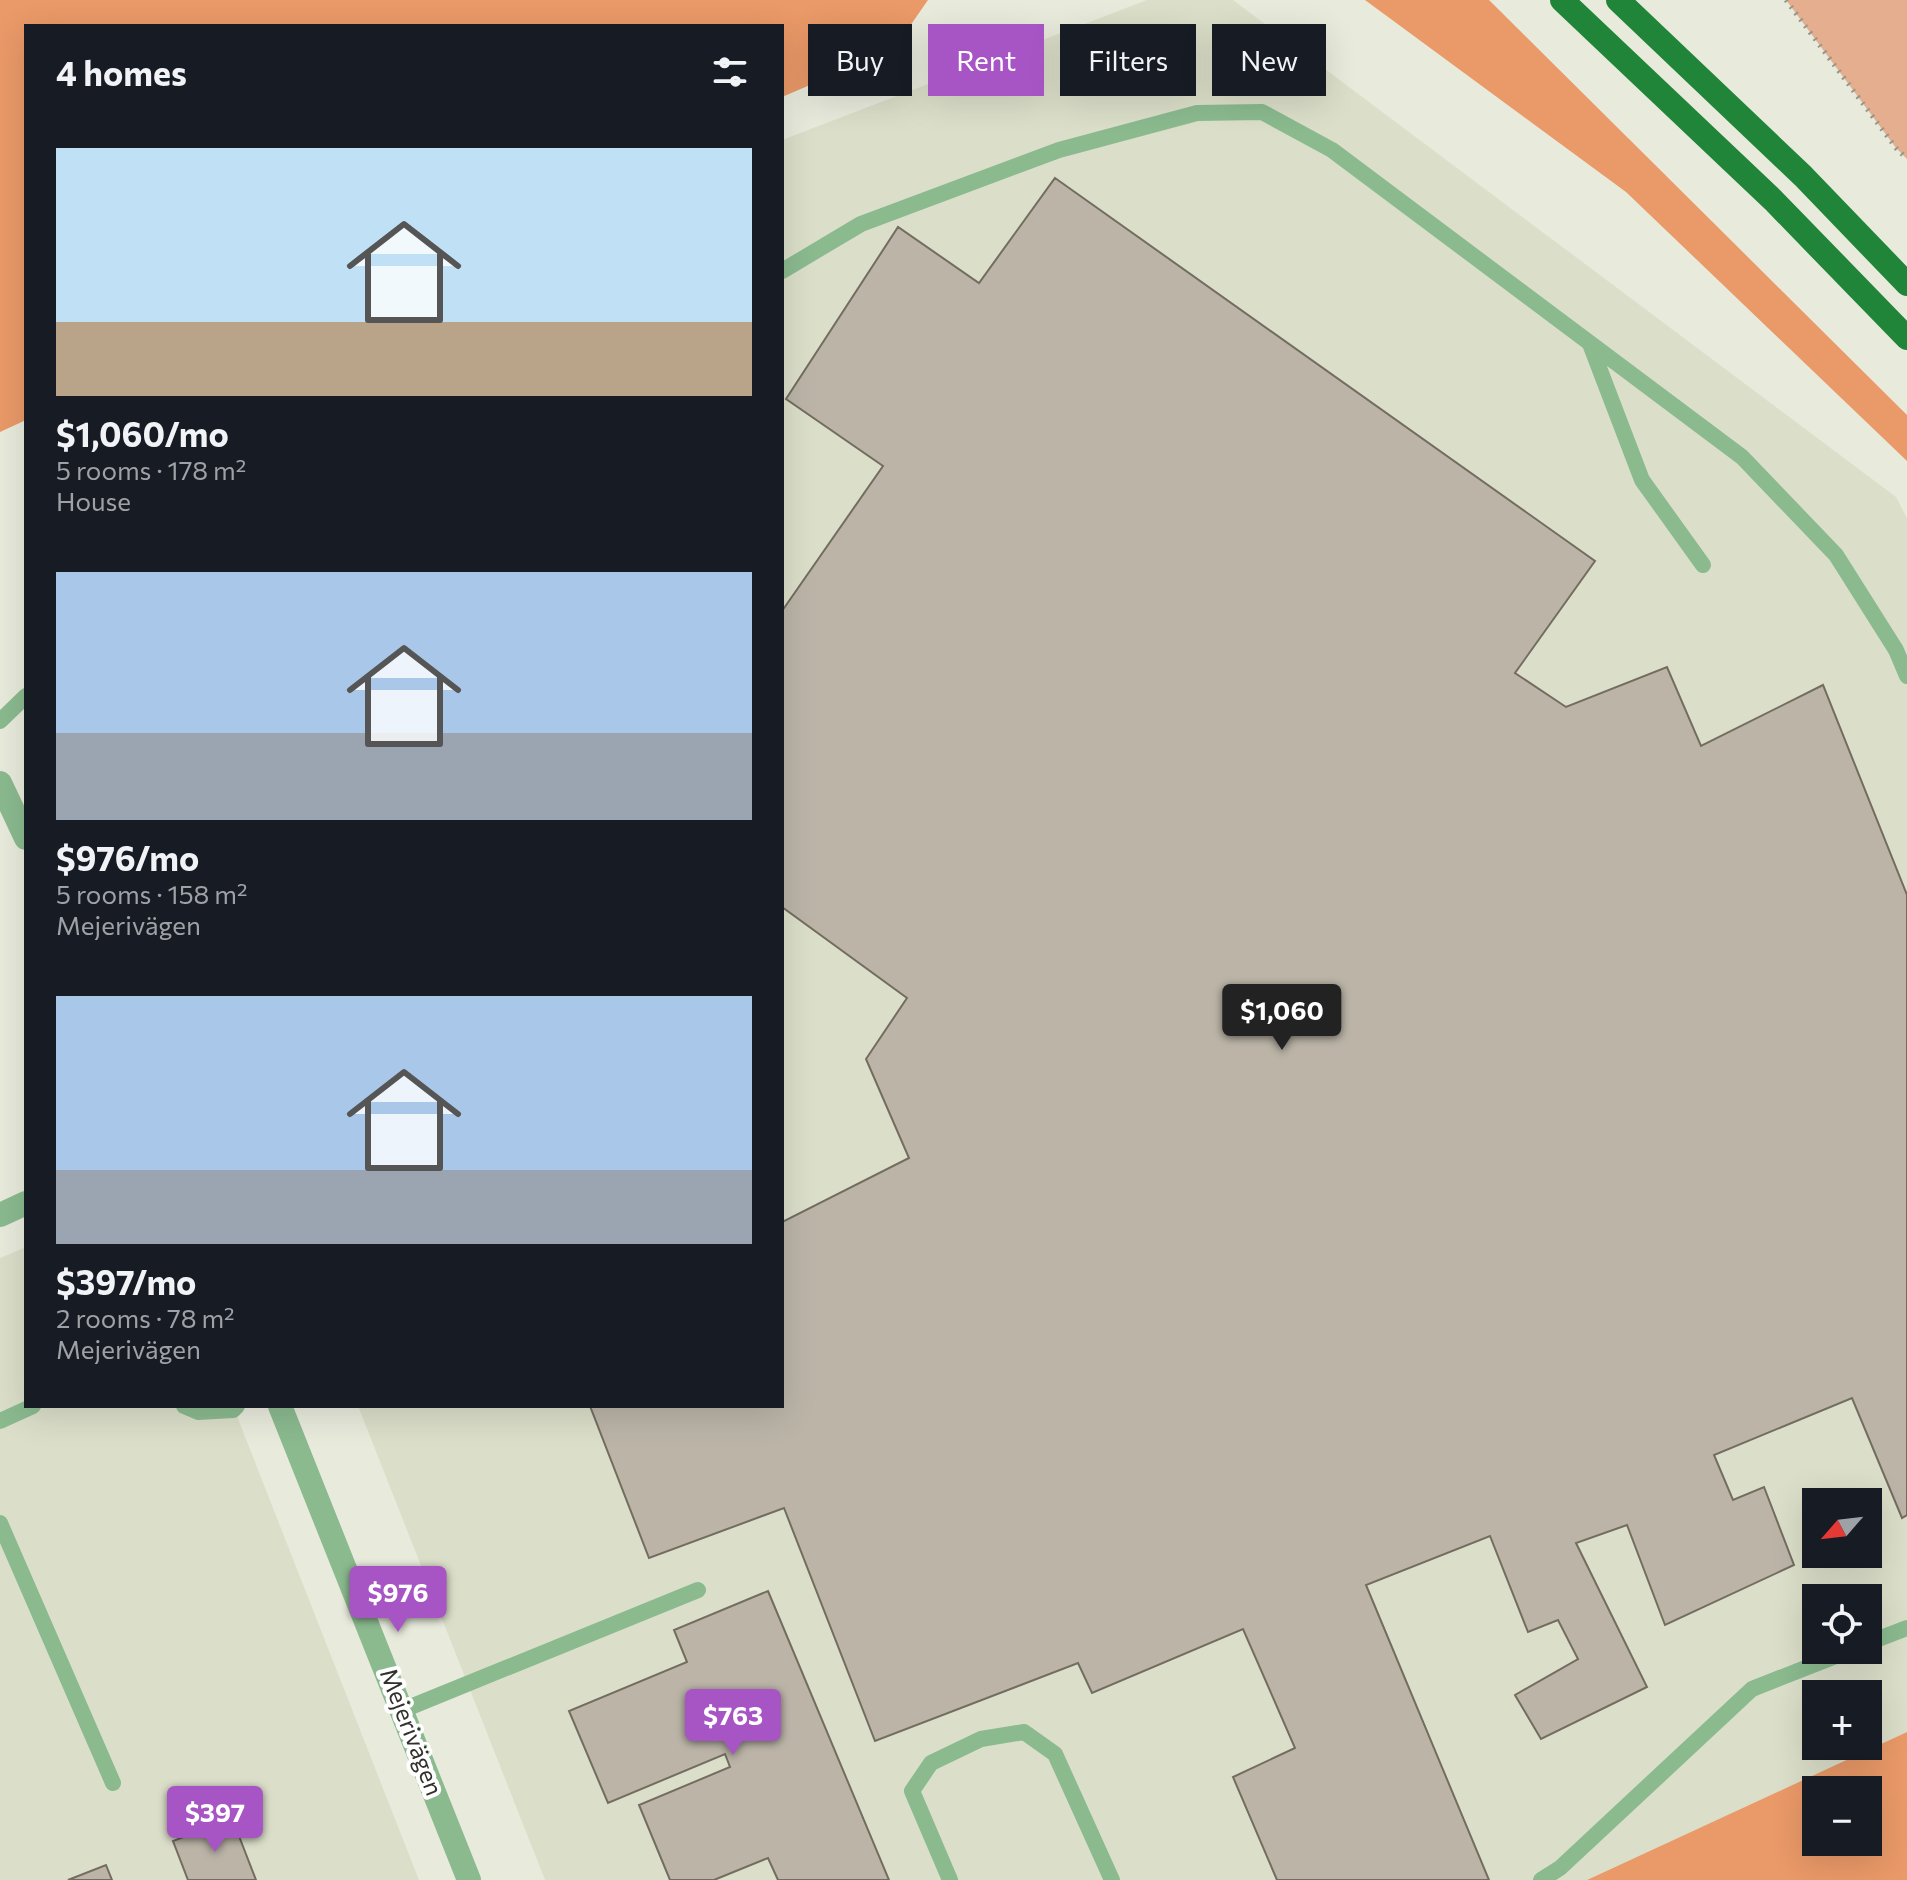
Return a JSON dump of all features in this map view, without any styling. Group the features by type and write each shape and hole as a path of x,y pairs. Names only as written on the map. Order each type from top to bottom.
{"highway":[{"path":"1562,0 1773,200 1907,338"},
{"path":"1618,0 1803,176 1907,284"}],"street":[{"path":"0,783 24,834"},
{"path":"0,1215 24,1204"},
{"name":"Mejerivägen","path":"281,1408 469,1880"}],"lane":[{"path":"784,270 861,224 1059,150 1197,113 1262,112 1332,150 1742,457 1836,555 1896,650 1907,676"},
{"path":"1589,342 1642,480 1703,565"},
{"path":"0,721 24,698"},
{"path":"0,1421 29,1408"},
{"path":"189,1408 198,1412 235,1408"},
{"path":"0,1523 113,1783"},
{"path":"403,1710 698,1590"},
{"path":"1882,1638 1907,1628"},
{"path":"1541,1880 1560,1868 1752,1689 1815,1664"},
{"path":"950,1880 912,1791 931,1763 981,1739 1024,1732 1055,1754 1112,1880"}],"path":[{"path":"1786,0 1907,159"}],"shaded area":[{"path":"0,0 928,0 911,24 808,24 808,86 784,96 784,24 24,24 24,421 0,432"},
{"path":"1147,0 1233,0 1265,24 1212,24 1212,96 1326,96 1326,70 1896,497 1907,518 1907,1732 1882,1744 1882,1680 1802,1680 1802,1760 1846,1760 1812,1776 1802,1776 1802,1781 1587,1880 545,1880 359,1408 784,1408 784,139 897,96 912,96 912,90 928,84 928,96 1044,96 1044,40 1060,33 1060,96 1196,96 1196,24 1084,24"},
{"path":"1365,0 1489,0 1907,415 1907,461 1626,192"},
{"path":"1786,0 1907,0 1907,159 1896,148"},
{"path":"24,1248 24,1408 234,1408 419,1880 0,1880 0,1258"},
{"path":"1907,1732 1907,1880 1587,1880 1802,1781 1802,1856 1882,1856 1882,1776 1812,1776 1846,1760 1882,1760 1882,1744"}],"building":[{"path":"1055,178 1595,561 1515,673 1566,707 1667,667 1701,746 1823,685 1907,895 1907,1515 1902,1518 1852,1398 1714,1455 1733,1500 1764,1487 1794,1565 1665,1625 1627,1525 1576,1543 1647,1687 1541,1739 1515,1695 1578,1659 1558,1620 1528,1632 1490,1536 1366,1585 1489,1880 1277,1880 1233,1777 1295,1748 1243,1629 1092,1693 1078,1663 875,1741 784,1508 649,1558 591,1408 784,1408 784,1221 909,1158 866,1059 907,998 784,908 784,608 883,466 786,399 898,227 979,283"},
{"path":"768,1591 889,1880 778,1880 768,1858 714,1880 670,1880 639,1805 730,1767 725,1754 608,1803 569,1711 687,1662 674,1630"},
{"path":"232,1818 256,1880 188,1880 173,1841"},
{"path":"106,1865 112,1880 68,1880"}]}
